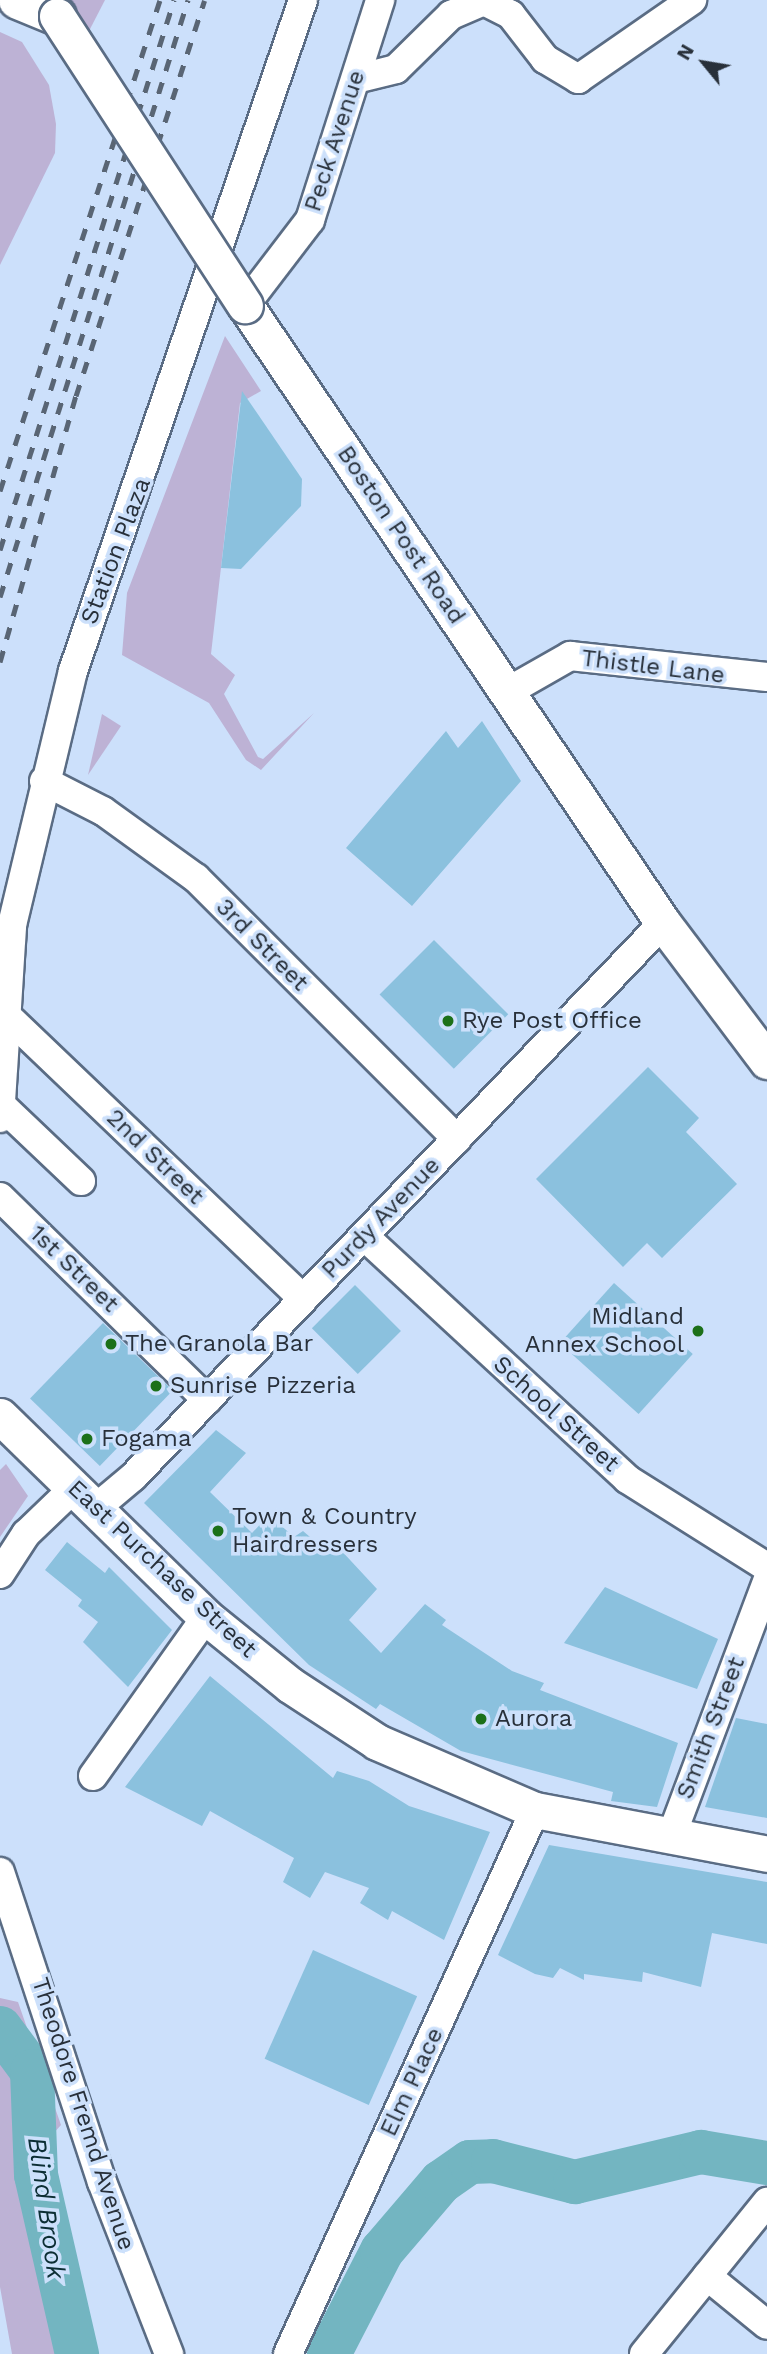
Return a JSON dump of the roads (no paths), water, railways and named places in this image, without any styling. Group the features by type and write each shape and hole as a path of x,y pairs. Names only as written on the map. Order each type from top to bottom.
{"highway":[{"path":"18,0 51,8"}],"main road":[{"name":"Boston Post Road","path":"51,8 245,305 663,923 767,1061"},
{"name":"East Purchase Street","path":"0,1416 206,1617 290,1685 377,1742 535,1810 767,1854"}],"street":[{"name":"Station Plaza","path":"1,1112 12,925 44,781 83,637 114,563 303,0"},
{"name":"Peck Avenue","path":"245,305 310,220 380,0"},
{"path":"356,79 396,69 451,15 484,1 511,15 556,69 578,79 692,0"},
{"name":"Thistle Lane","path":"507,692 570,656 754,678"},
{"path":"754,678 767,693"},
{"name":"3rd Street","path":"44,781 111,816 196,878 457,1139"},
{"name":"Purdy Avenue","path":"86,1498 207,1400 663,923"},
{"name":"2nd Street","path":"6,1015 303,1299"},
{"path":"1,1112 81,1181"},
{"name":"1st Street","path":"0,1197 207,1400"},
{"name":"School Street","path":"364,1236 627,1479 767,1567"},
{"path":"0,1574 26,1534 86,1498"},
{"name":"Smith Street","path":"671,1837 767,1581"},
{"path":"93,1776 206,1617"},
{"name":"Elm Place","path":"288,2354 535,1810"},
{"name":"Theodore Fremd Avenue","path":"0,1872 102,2182 169,2354"},
{"path":"644,2354 767,2202"},
{"path":"706,2276 767,2325"}],"waterway":[{"name":"Blind Brook","path":"0,2028 32,2071 36,2175 77,2354"},
{"name":"Blind Brook","path":"329,2354 382,2251 441,2182 470,2162 493,2161 575,2182 701,2152 767,2163"}],"railway":[{"path":"0,491 160,0"},
{"path":"0,550 174,0"},
{"path":"0,597 188,0"},
{"path":"0,662 76,396 205,0"}],"place":[{"name":"Rye Post Office","path":"448,1021"},
{"name":"Midland Annex School","path":"698,1331"},
{"name":"The Granola Bar","path":"111,1344"},
{"name":"Sunrise Pizzeria","path":"156,1386"},
{"name":"Fogama","path":"87,1439"},
{"name":"Town & Country Hairdressers","path":"218,1531"},
{"name":"Aurora","path":"481,1719"}]}
